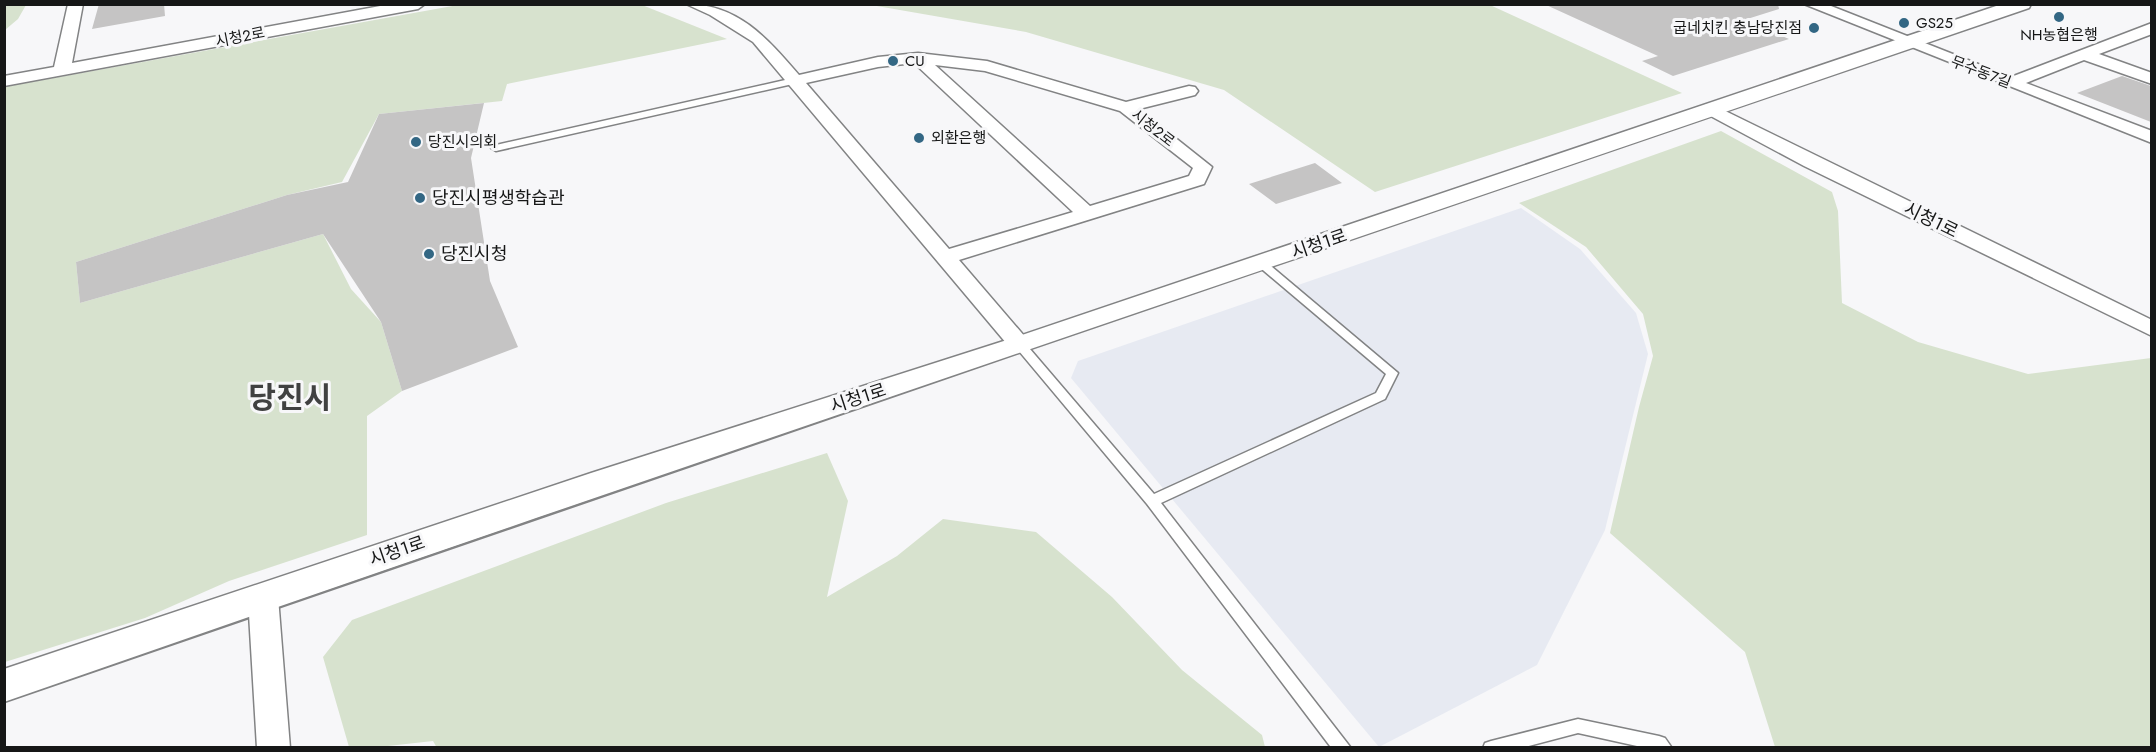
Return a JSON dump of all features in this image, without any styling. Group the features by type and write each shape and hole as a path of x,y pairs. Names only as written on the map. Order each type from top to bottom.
{"street":[{"path":"62,70 76,4"},
{"name":"시청2로","path":"4,81 348,11 418,4"},
{"path":"693,4 715,12 759,39 1020,345"},
{"name":"시청1로","path":"4,686 614,477 1020,345 1711,109 1911,45 2022,4"},
{"name":"무수동7길","path":"1817,5 1911,45 2151,138"},
{"path":"2010,83 2085,55 2144,37 2151,28"},
{"path":"2085,55 2151,79"},
{"path":"918,58 1086,213"},
{"name":"시청2로","path":"794,81 878,62 918,58 987,66 1126,107 1203,167 1197,180 945,257"},
{"path":"936,74 936,70 954,66 987,66"},
{"path":"1126,107 1189,91"},
{"name":"시청1로","path":"1711,109 1811,162 2151,329"},
{"path":"263,597 274,747"}],"lane":[{"path":"496,148 794,81"},
{"path":"1152,501 1382,396 1392,373 1261,264"},
{"path":"1020,345 1152,501 1336,741 1343,747"},
{"path":"1491,747 1578,726 1659,743 1664,747"}],"shaded area":[{"path":"1521,208 1580,249 1636,313 1648,354 1605,530 1537,665 1379,747 1071,378 1078,361"}],"green space":[{"path":"4,5 26,5 18,19 5,30"},
{"path":"458,5 642,5 727,39 507,84 502,101 379,114 342,182 287,195 76,262 80,303 323,234 351,289 381,322 402,391 367,416 367,535 229,581 145,618 5,662 4,87"},
{"path":"871,5 1490,5 1682,93 1375,192 1224,90 1026,32"},
{"path":"1721,131 1832,192 1838,211 1842,303 1918,342 2028,374 2151,358 2151,747 1775,747 1745,652 1610,533 1653,356 1643,314 1586,247 1519,203"},
{"path":"827,453 848,501 827,597 897,556 943,519 1036,532 1112,597 1182,670 1262,735 1265,747 437,748 433,741 379,747 349,747 323,657 352,620 666,503"}],"building":[{"path":"99,4 164,4 165,16 92,29"},
{"path":"1544,4 1778,4 1779,9 1744,20 1789,39 1673,76 1642,61 1658,56"},
{"path":"2122,76 2151,86 2151,122 2077,93"},
{"path":"484,103 471,158 490,281 518,347 402,391 381,322 323,234 80,303 76,262 287,195 348,182 379,114"},
{"path":"1315,163 1342,183 1276,204 1249,184"}],"place":[{"name":"NH농협은행","path":"2059,17"},
{"name":"GS25","path":"1904,23"},
{"name":"굽네치킨 충남당진점","path":"1814,28"},
{"name":"CU","path":"893,61"},
{"name":"외환은행","path":"919,138"},
{"name":"당진시의회","path":"416,142"},
{"name":"당진시평생학습관","path":"420,198"},
{"name":"당진시청","path":"429,254"}],"district":[{"name":"당진시","path":"290,397"}]}
